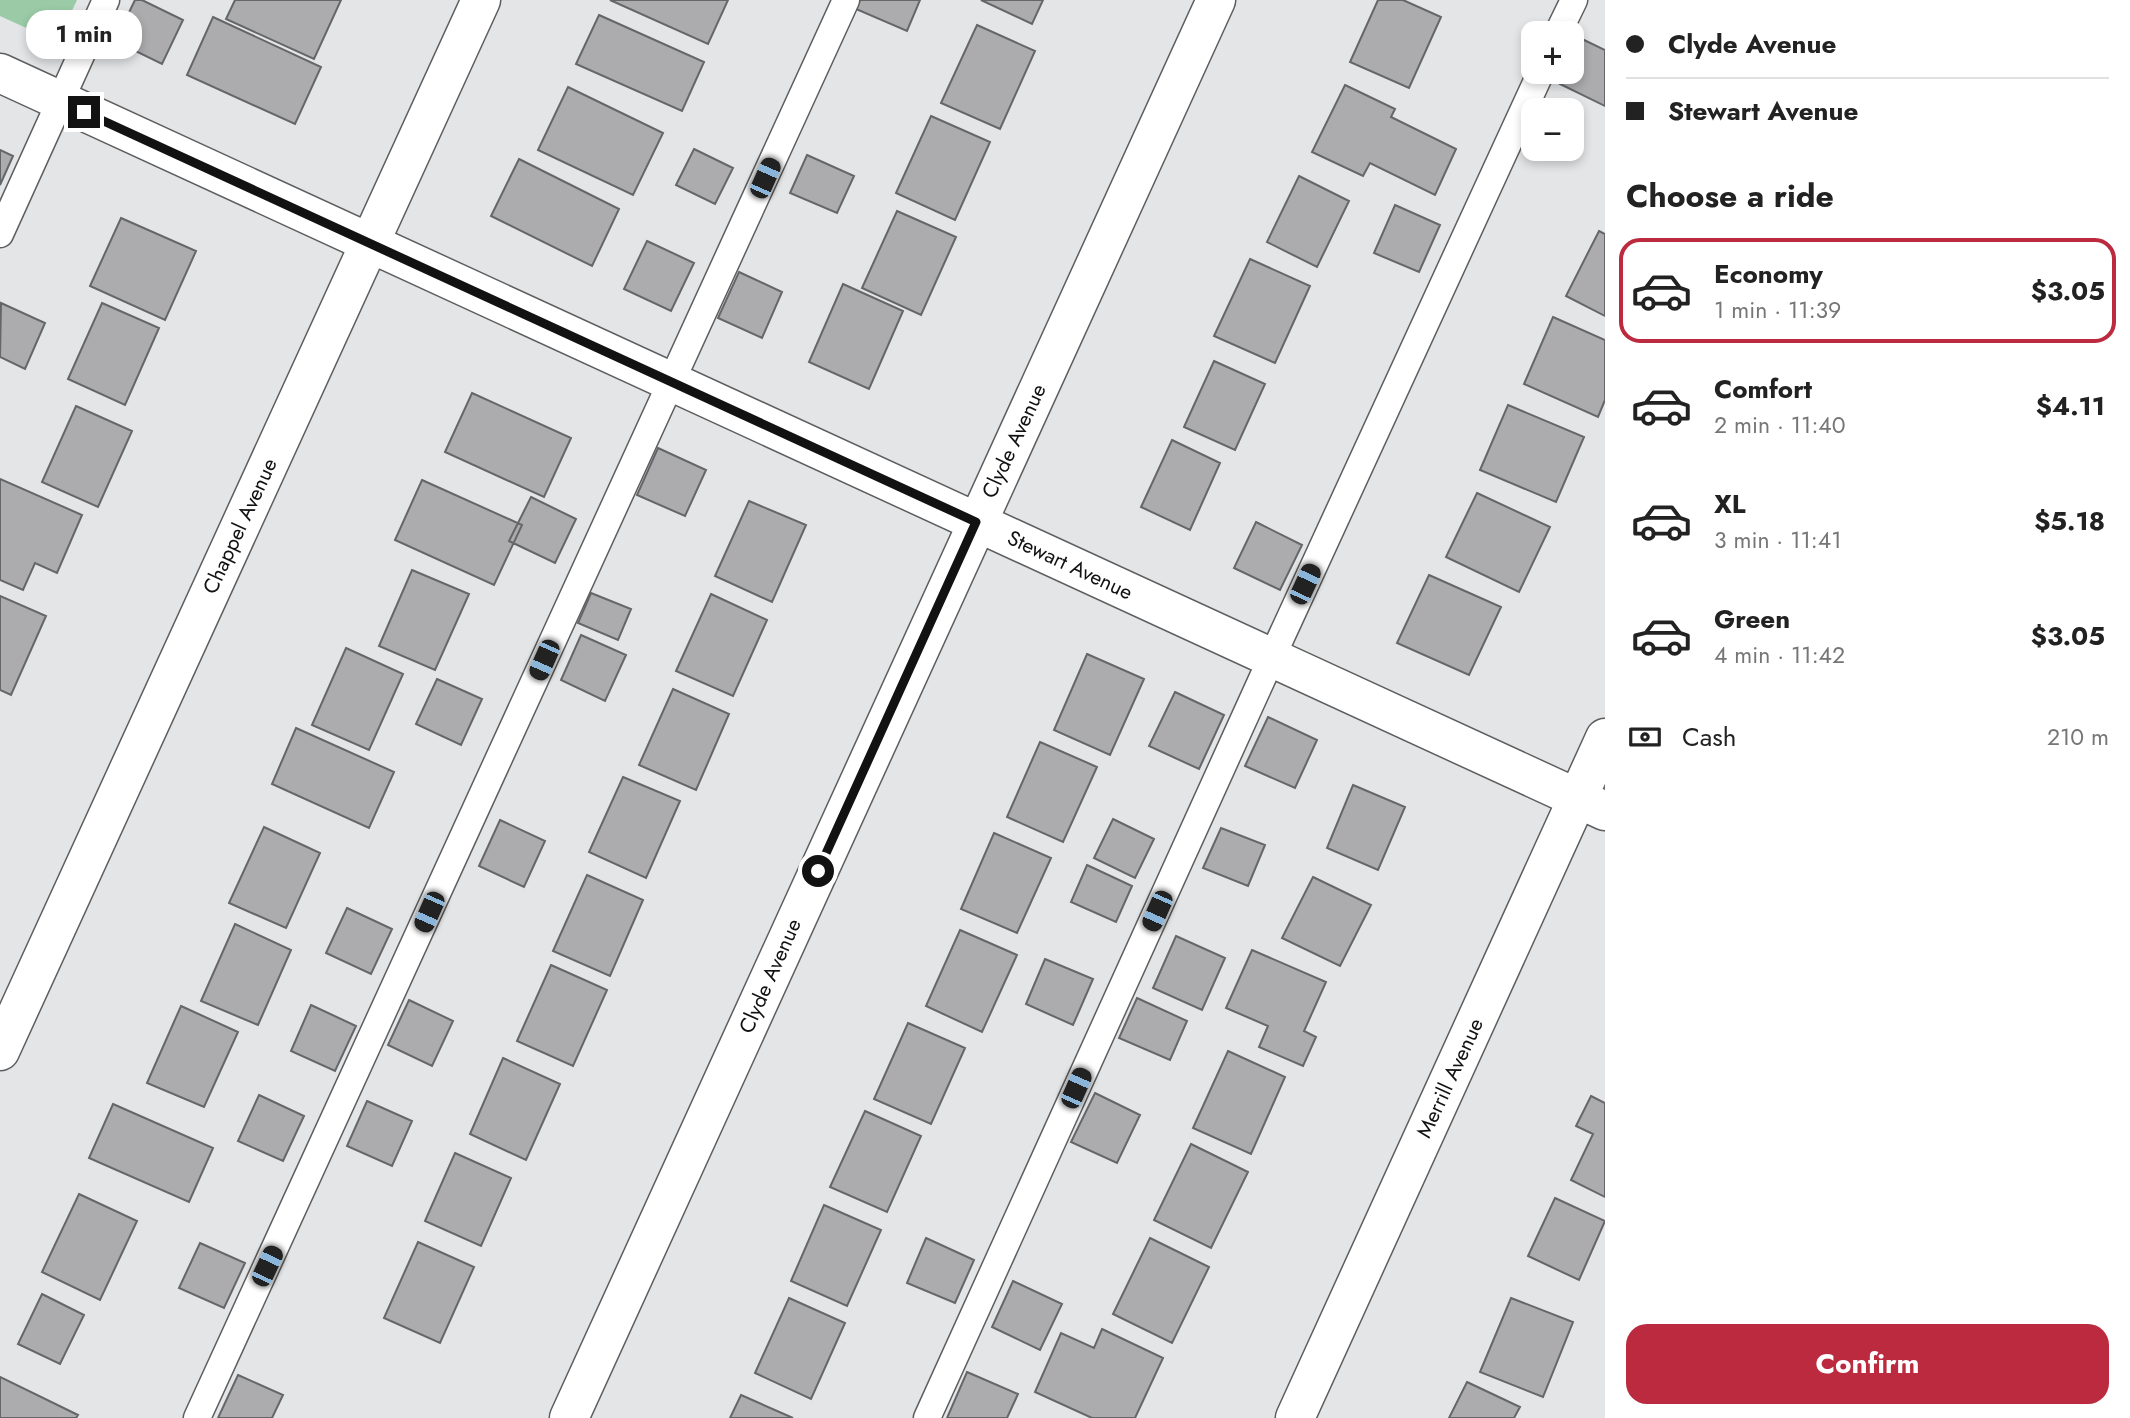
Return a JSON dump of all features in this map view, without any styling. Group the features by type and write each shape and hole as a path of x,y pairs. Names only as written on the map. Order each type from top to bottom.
{"street":[{"name":"Chappel Avenue","path":"0,1051 481,0"},
{"name":"Clyde Avenue","path":"569,1418 1216,0"},
{"name":"Stewart Avenue","path":"0,73 1591,805"},
{"name":"Merrill Avenue","path":"1295,1418 1591,805 1605,738"}],"lane":[{"path":"0,234 106,0"},
{"path":"197,1418 846,0"},
{"path":"1564,21 1574,0"},
{"path":"927,1418 1535,84"}],"green space":[{"path":"0,0 77,0 57,42 0,16"}],"building":[{"path":"135,0 142,0 183,20 162,64 115,41"},
{"path":"235,0 341,0 314,59 226,19"},
{"path":"610,0 728,0 708,44"},
{"path":"860,0 920,0 907,31 856,9"},
{"path":"981,0 1043,0 1032,24"},
{"path":"1378,0 1403,0 1441,17 1409,88 1350,62"},
{"path":"599,15 704,62 682,111 576,64"},
{"path":"213,17 321,67 295,124 187,75"},
{"path":"977,25 1035,51 1000,129 941,103"},
{"path":"1584,40 1605,50 1605,106 1560,84 1584,84"},
{"path":"1345,85 1395,109 1391,117 1456,149 1435,195 1370,163 1363,176 1312,152"},
{"path":"568,87 663,133 633,195 538,150"},
{"path":"931,116 990,142 955,220 896,193"},
{"path":"694,149 733,168 715,204 676,185"},
{"path":"0,150 13,156 0,185"},
{"path":"807,155 854,176 837,213 790,193"},
{"path":"519,159 619,209 592,266 491,216"},
{"path":"1299,176 1349,201 1317,267 1267,242"},
{"path":"1395,205 1440,225 1419,272 1374,253"},
{"path":"897,211 956,237 921,315 862,288"},
{"path":"121,218 196,251 165,320 90,286"},
{"path":"1599,231 1605,234 1605,316 1566,296"},
{"path":"647,241 694,263 671,311 624,289"},
{"path":"1250,259 1310,286 1275,363 1214,336"},
{"path":"739,272 782,292 762,338 718,318"},
{"path":"843,284 903,311 869,389 809,362"},
{"path":"1,303 45,323 25,369 0,357"},
{"path":"102,303 159,328 125,405 68,379"},
{"path":"1553,317 1605,340 1605,400 1598,417 1524,384"},
{"path":"1214,361 1265,384 1235,450 1184,427"},
{"path":"472,393 571,438 544,497 445,452"},
{"path":"1508,405 1584,437 1556,502 1480,470"},
{"path":"76,406 132,431 98,507 42,482"},
{"path":"1172,440 1220,463 1190,530 1141,507"},
{"path":"658,448 706,470 685,516 637,495"},
{"path":"0,479 82,515 57,573 35,563 23,590 0,580"},
{"path":"422,480 522,525 494,585 395,540"},
{"path":"1477,493 1550,527 1519,592 1446,557"},
{"path":"531,497 576,519 555,563 509,541"},
{"path":"749,501 806,525 772,602 715,576"},
{"path":"1256,522 1302,545 1280,590 1234,568"},
{"path":"412,570 469,594 435,670 379,646"},
{"path":"1429,575 1501,607 1469,675 1397,643"},
{"path":"591,593 631,609 618,640 578,623"},
{"path":"711,594 767,620 733,696 676,671"},
{"path":"0,596 46,616 11,695 0,690"},
{"path":"581,635 626,655 605,701 561,680"},
{"path":"346,648 403,674 369,750 312,725"},
{"path":"1087,654 1144,679 1110,755 1054,730"},
{"path":"437,679 482,699 461,745 416,724"},
{"path":"673,689 729,714 696,790 639,765"},
{"path":"1175,692 1224,715 1199,769 1149,746"},
{"path":"1268,717 1317,740 1295,788 1245,766"},
{"path":"296,728 394,772 369,828 272,784"},
{"path":"1040,742 1097,767 1063,842 1007,817"},
{"path":"623,777 680,801 646,878 589,852"},
{"path":"1353,785 1405,807 1378,870 1327,848"},
{"path":"1113,819 1154,839 1135,878 1094,858"},
{"path":"500,820 545,841 524,887 479,866"},
{"path":"264,827 320,853 286,928 229,903"},
{"path":"1221,828 1265,845 1248,886 1203,868"},
{"path":"994,833 1051,858 1017,933 961,909"},
{"path":"1087,865 1132,886 1116,922 1071,902"},
{"path":"587,875 643,900 610,976 553,951"},
{"path":"1313,877 1371,905 1340,966 1282,938"},
{"path":"347,908 392,929 371,974 326,953"},
{"path":"235,924 291,950 258,1025 201,1001"},
{"path":"960,930 1017,955 982,1032 926,1006"},
{"path":"1176,936 1225,958 1202,1010 1153,988"},
{"path":"1252,950 1326,982 1304,1031 1316,1037 1303,1066 1259,1047 1268,1026 1226,1008"},
{"path":"1045,959 1093,979 1073,1025 1026,1004"},
{"path":"551,965 607,990 573,1066 517,1041"},
{"path":"1137,998 1187,1021 1170,1060 1119,1038"},
{"path":"409,1000 453,1021 432,1066 388,1045"},
{"path":"311,1005 356,1026 335,1071 291,1051"},
{"path":"181,1006 238,1032 204,1107 147,1083"},
{"path":"908,1023 965,1048 931,1124 874,1099"},
{"path":"1228,1051 1285,1077 1251,1154 1193,1128"},
{"path":"503,1058 560,1084 526,1160 470,1134"},
{"path":"1095,1093 1140,1115 1117,1163 1071,1142"},
{"path":"259,1095 304,1116 283,1161 238,1141"},
{"path":"1591,1096 1605,1103 1605,1197 1571,1180 1593,1134 1576,1126"},
{"path":"367,1101 412,1121 392,1166 347,1146"},
{"path":"113,1104 213,1148 189,1202 89,1158"},
{"path":"865,1111 921,1136 887,1212 830,1187"},
{"path":"1191,1144 1248,1172 1211,1248 1154,1220"},
{"path":"455,1153 511,1178 481,1246 425,1221"},
{"path":"79,1194 137,1221 100,1300 42,1272"},
{"path":"1555,1198 1605,1221 1579,1280 1528,1256"},
{"path":"824,1205 881,1230 847,1306 791,1281"},
{"path":"926,1238 974,1260 955,1303 907,1283"},
{"path":"1150,1238 1209,1267 1172,1343 1113,1314"},
{"path":"418,1242 474,1267 440,1343 384,1318"},
{"path":"200,1243 245,1263 224,1308 179,1288"},
{"path":"1013,1281 1062,1304 1040,1350 992,1327"},
{"path":"42,1294 84,1315 60,1364 18,1344"},
{"path":"789,1298 845,1323 811,1399 755,1373"},
{"path":"1511,1298 1573,1322 1543,1397 1480,1372"},
{"path":"1102,1329 1163,1358 1135,1418 1092,1418 1035,1392 1061,1333 1094,1348"},
{"path":"967,1372 1018,1394 1007,1418 947,1418"},
{"path":"238,1375 283,1395 272,1418 218,1418"},
{"path":"0,1377 78,1415 76,1418 0,1418"},
{"path":"1467,1382 1520,1407 1514,1418 1449,1418"},
{"path":"741,1395 793,1418 730,1418"}],"route":[{"path":"84,112 976,522 818,871"}]}
